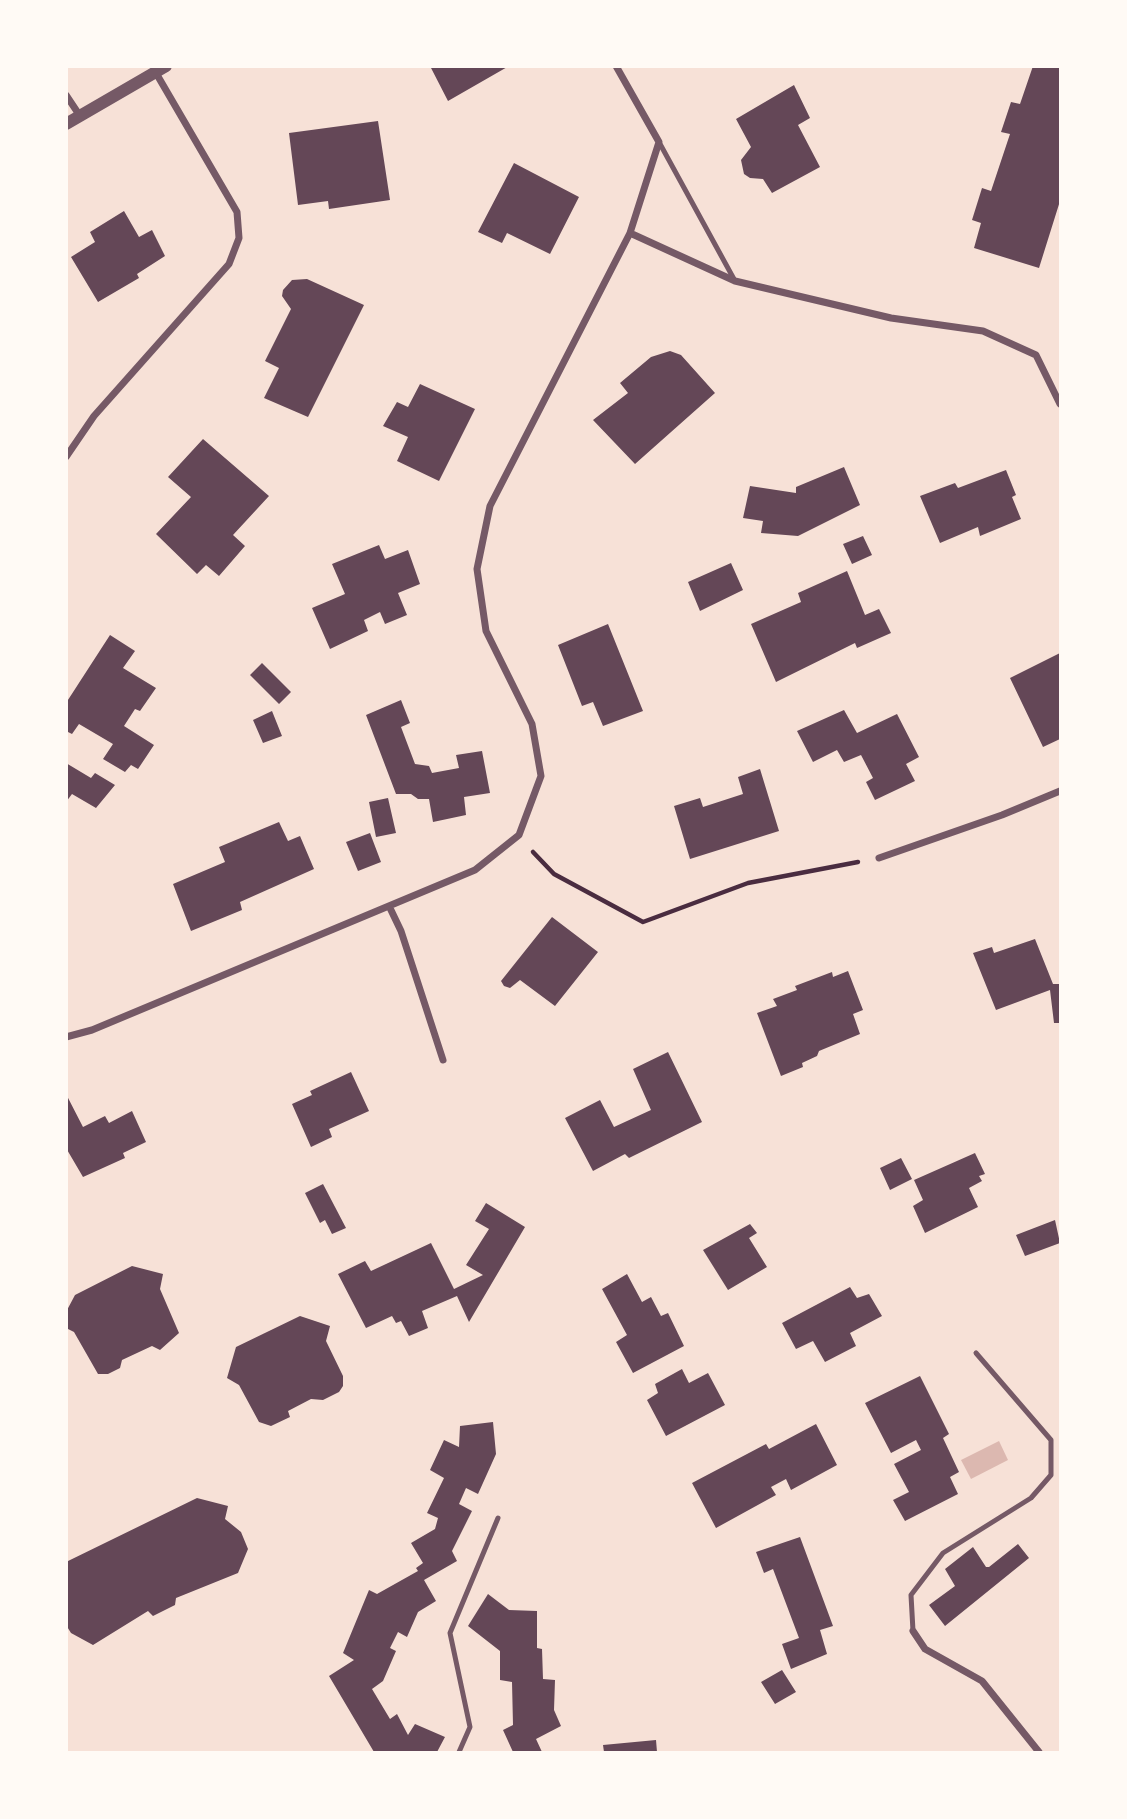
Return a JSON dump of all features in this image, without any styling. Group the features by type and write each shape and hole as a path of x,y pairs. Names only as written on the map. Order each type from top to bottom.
{"street":[{"path":"66,1037 92,1030 390,908 475,870 519,835 541,776 532,724 486,631 477,569 491,506 630,233 659,142 616,66"},
{"path":"66,124 161,70 237,212 239,238 229,264 94,416 66,457"},
{"path":"66,95 80,116"},
{"path":"630,233 736,281 891,318 984,331 1036,355 1060,404"},
{"path":"879,858 1002,816 1060,791"},
{"path":"390,908 401,931 443,1060"},
{"path":"913,1631 925,1648 982,1681 1039,1752"}],"lane":[{"path":"659,142 736,281"},
{"path":"913,1631 911,1595 943,1553 1031,1498 1051,1475 1051,1440 976,1353"},
{"path":"459,1752 470,1727 450,1633 498,1518"}],"path":[{"path":"519,835 554,874 643,922 748,883 879,858"}],"shaded area":[{"path":"999,1441 1008,1460 971,1479 961,1460"}],"building":[{"path":"430,66 509,66 448,101"},
{"path":"1033,66 1060,66 1060,201 1039,268 974,248 981,223 972,220 982,188 991,191 1010,134 1001,132 1011,102 1020,104"},
{"path":"794,85 810,118 798,125 820,167 772,193 763,179 750,178 744,174 741,160 751,147 736,119"},
{"path":"378,121 390,200 329,209 328,201 298,205 289,133"},
{"path":"514,163 579,197 550,254 507,233 502,243 478,232"},
{"path":"124,211 139,237 152,230 165,256 137,274 139,278 98,302 71,257 95,242 90,232"},
{"path":"307,279 364,305 308,417 264,398 279,368 265,361 291,309 282,296 283,290 292,280"},
{"path":"670,351 681,355 715,393 635,464 593,420 628,393 620,383 651,357"},
{"path":"420,384 475,409 439,481 397,461 408,437 383,426 397,402 408,407"},
{"path":"203,439 269,496 233,535 245,546 219,576 206,565 197,574 156,534 191,497 168,477"},
{"path":"844,467 860,505 798,536 761,533 763,521 743,518 750,486 796,493 796,487"},
{"path":"1006,470 1016,495 1012,497 1021,519 980,536 978,527 940,543 920,496 955,483 958,488"},
{"path":"863,536 872,555 852,564 843,544"},
{"path":"379,545 385,559 408,550 420,584 398,593 407,615 385,624 380,612 364,620 368,631 330,649 312,608 345,594 332,564"},
{"path":"731,563 743,590 700,611 688,582"},
{"path":"847,571 865,615 879,609 891,633 857,648 855,643 776,682 751,624 801,602 798,593"},
{"path":"608,624 643,711 603,726 593,702 582,706 558,645"},
{"path":"110,635 135,651 123,668 156,688 140,711 135,709 124,726 154,745 138,769 131,765 125,772 103,759 113,744 79,724 72,734 66,731 66,703"},
{"path":"1060,653 1060,739 1043,747 1010,678"},
{"path":"262,663 291,692 279,704 250,675"},
{"path":"401,700 410,723 401,727 415,764 429,766 432,773 459,768 456,755 482,751 490,793 464,797 466,815 433,822 429,799 418,799 411,794 396,794 366,715"},
{"path":"844,710 857,733 897,714 919,757 906,764 915,781 875,800 866,782 873,778 861,755 844,762 837,750 813,762 797,731"},
{"path":"272,711 282,736 263,743 253,720"},
{"path":"66,763 91,778 95,773 115,785 96,808 72,794 66,802"},
{"path":"760,769 779,831 690,859 674,806 700,798 703,807 743,794 738,777"},
{"path":"388,798 396,833 376,837 369,802"},
{"path":"279,822 288,841 300,836 314,869 240,902 242,910 191,931 173,884 225,862 219,847"},
{"path":"370,833 381,862 358,871 346,842"},
{"path":"552,917 598,952 555,1006 520,980 510,988 504,986 501,981"},
{"path":"1035,939 1053,984 1060,984 1060,1023 1054,1023 1050,990 996,1010 973,953 992,947 994,953"},
{"path":"848,971 863,1010 853,1014 860,1034 819,1051 817,1056 802,1063 803,1067 781,1076 757,1013 777,1006 773,999 797,990 795,986 832,972 833,977"},
{"path":"668,1052 702,1122 629,1158 625,1154 593,1171 565,1118 600,1100 614,1127 651,1110 633,1069"},
{"path":"351,1072 369,1111 329,1129 332,1137 311,1147 292,1104 312,1095 310,1091"},
{"path":"66,1094 83,1127 105,1116 109,1123 132,1111 146,1142 123,1153 125,1158 83,1177 66,1148"},
{"path":"975,1153 985,1174 979,1176 982,1181 969,1188 978,1207 925,1233 913,1206 923,1200 914,1180"},
{"path":"901,1158 912,1179 890,1190 880,1168"},
{"path":"323,1184 346,1228 332,1234 325,1220 320,1223 305,1193"},
{"path":"486,1203 525,1227 469,1322 457,1296 422,1311 428,1328 409,1336 401,1321 396,1323 392,1316 366,1328 338,1274 365,1261 371,1271 431,1243 454,1289 483,1275 466,1265 489,1229 475,1221"},
{"path":"1055,1220 1060,1243 1025,1256 1016,1235"},
{"path":"750,1224 757,1233 749,1238 767,1267 728,1290 703,1250"},
{"path":"132,1266 163,1274 160,1289 179,1333 160,1350 152,1346 122,1360 120,1368 108,1374 98,1374 74,1332 66,1328 66,1312 75,1295"},
{"path":"627,1274 642,1302 651,1297 661,1316 668,1313 684,1346 633,1373 616,1342 627,1335 602,1289"},
{"path":"850,1287 857,1298 869,1294 882,1316 850,1333 856,1346 825,1362 813,1341 796,1349 782,1323"},
{"path":"300,1316 330,1326 326,1341 343,1376 343,1386 339,1392 323,1400 311,1399 288,1411 290,1417 271,1426 259,1422 239,1385 227,1378 236,1347"},
{"path":"682,1369 689,1383 708,1373 725,1405 666,1436 647,1400 658,1393 655,1384"},
{"path":"920,1376 949,1434 943,1438 959,1472 950,1477 958,1494 905,1521 893,1500 909,1492 894,1464 921,1450 916,1440 891,1453 865,1403"},
{"path":"493,1422 496,1454 478,1494 466,1488 459,1504 472,1511 452,1551 457,1561 424,1580 436,1601 418,1612 407,1637 398,1632 390,1648 396,1651 383,1681 372,1689 390,1719 397,1714 408,1735 415,1724 445,1737 437,1752 374,1752 329,1676 354,1660 343,1653 369,1590 377,1594 418,1571 416,1568 423,1563 411,1543 435,1529 438,1518 427,1513 444,1478 430,1470 444,1440 459,1447 460,1426"},
{"path":"816,1424 837,1465 791,1490 786,1479 771,1487 776,1495 716,1528 692,1483 766,1444 769,1449"},
{"path":"197,1498 228,1506 225,1519 241,1532 248,1549 238,1573 176,1598 175,1605 153,1616 148,1611 93,1645 71,1633 66,1625 66,1562"},
{"path":"800,1537 833,1626 820,1630 827,1654 791,1669 782,1644 799,1638 773,1569 764,1573 756,1552"},
{"path":"1018,1544 1029,1558 945,1626 929,1605 955,1586 945,1569 973,1547 986,1567 989,1567"},
{"path":"488,1594 509,1610 537,1611 537,1648 542,1649 543,1679 555,1680 554,1710 561,1726 536,1739 542,1752 513,1752 503,1730 513,1725 512,1682 500,1680 500,1651 468,1626"},
{"path":"782,1670 796,1692 775,1704 761,1682"},
{"path":"656,1740 657,1752 604,1752 603,1745"}]}
